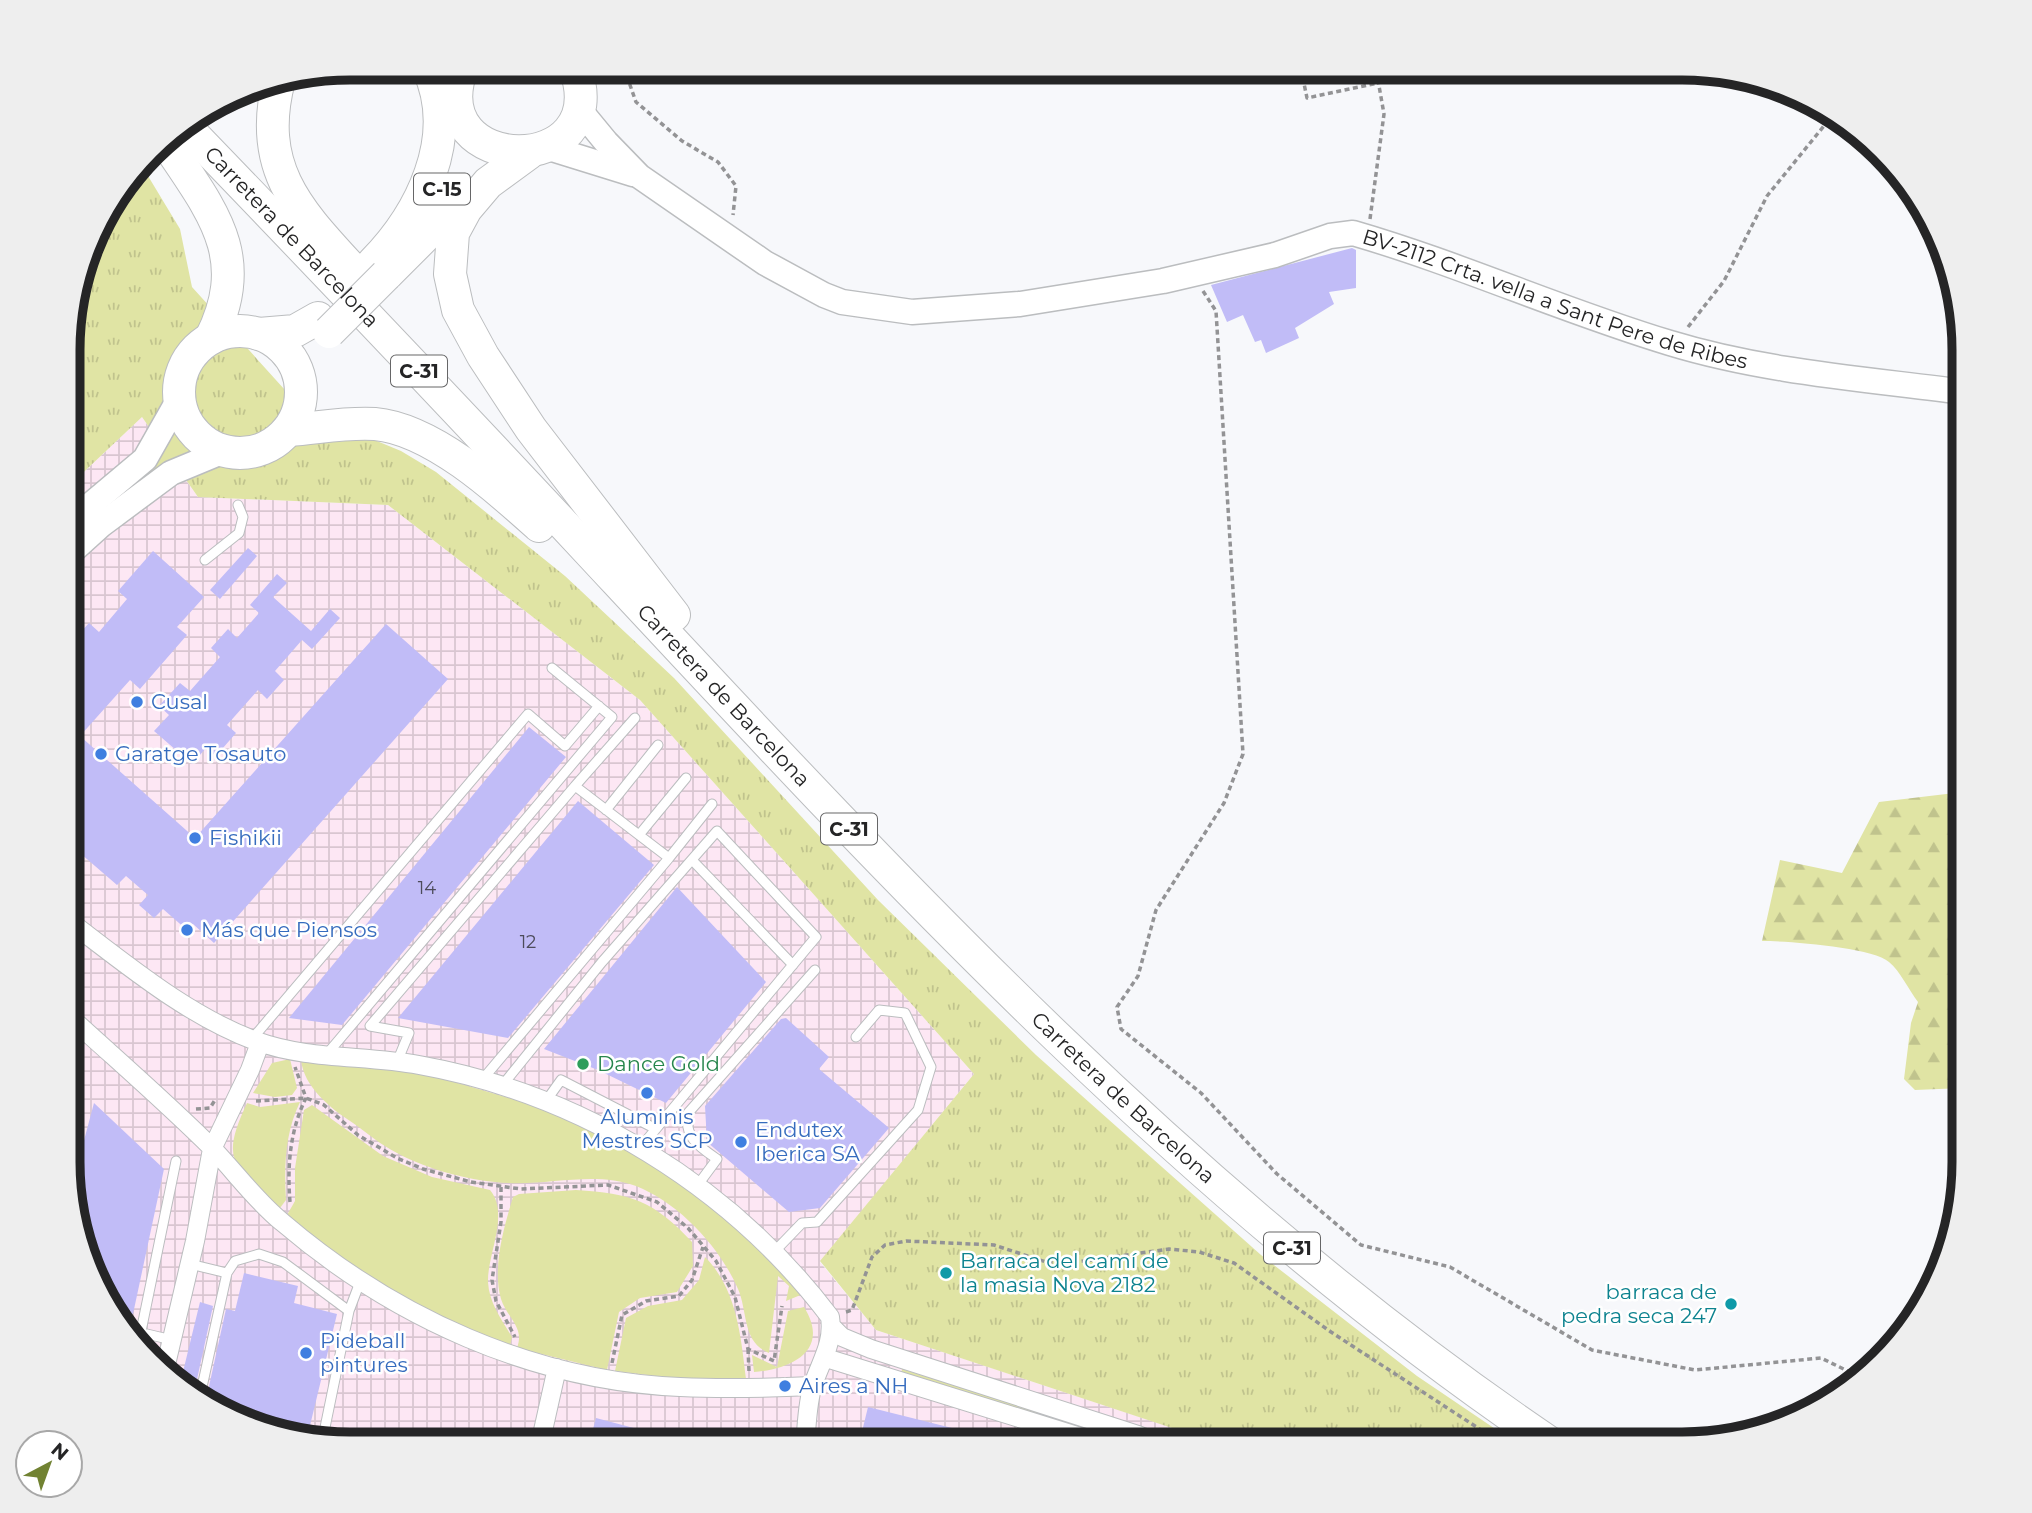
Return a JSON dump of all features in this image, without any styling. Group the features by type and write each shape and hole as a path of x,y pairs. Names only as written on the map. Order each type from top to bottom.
{"highway":[{"path":"382,262 413,213 433,168 439,134 439,94 433,80"},
{"name":"C-15","path":"289,430 299,408 301,384 312,350 323,325 421,220 443,186 457,152 461,113 457,93 460,80"},
{"path":"578,80 578,108"},
{"path":"276,91 274,140 277,163 295,204 621,558 643,577"},
{"name":"C-15","path":"382,262 429,232 469,182 568,129 578,108"},
{"path":"461,113 480,140 528,151"},
{"name":"Carretera de Barcelona","path":"191,133 916,899 1053,1035 1230,1196 1344,1293 1535,1432"},
{"path":"171,150 210,207 228,258 228,296 211,338 199,346 180,377 179,399 191,429 206,443 223,451 242,454 259,451 276,443 289,430 344,424 378,424 439,448 518,507 629,612 650,618"},
{"path":"528,151 488,183 466,209 453,233 450,274 458,310 483,356 531,429 661,601 825,782 1053,1021 1053,1035"},
{"name":"C-15","path":"211,338 238,331 259,334 323,325"},
{"path":"259,334 287,353 295,364 301,384"}],"street":[{"path":"578,108 639,176"},
{"path":"528,151 639,176"},
{"name":"BV-2112 Crta. vella a Sant Pere de Ribes","path":"639,176 785,274 837,300 910,312 1020,304 1192,275 1275,255 1330,236 1353,233 1672,344 1823,374 1952,390"},
{"path":"80,543 138,482 145,460 179,399"},
{"path":"80,516 138,482 223,451"},
{"path":"80,929 190,1007 256,1041 327,1054 420,1065 481,1081 570,1110 640,1148 697,1186 774,1252 842,1338 1129,1432"},
{"path":"80,1026 212,1149 278,1219 360,1282 428,1321 510,1354 608,1379 678,1387 812,1386"},
{"path":"167,1360 190,1264 212,1149 250,1070 256,1041"},
{"path":"806,1432 812,1386 826,1358 831,1322"},
{"path":"826,1358 1064,1432"},
{"path":"543,1432 557,1368"}],"lane":[{"path":"205,560 239,533 243,517 238,505"},
{"path":"327,1054 612,717 552,667"},
{"path":"256,1041 528,714 565,746 599,706"},
{"path":"397,1062 409,1033 370,1026 635,718"},
{"path":"606,810 658,745"},
{"path":"639,835 686,778"},
{"path":"575,786 669,858"},
{"path":"481,1081 712,804"},
{"path":"501,1087 602,962 717,831 816,937 640,1148"},
{"path":"692,860 793,965"},
{"path":"697,1186 717,1159 695,1143 686,1127 688,1113 815,970"},
{"path":"774,1252 802,1223 817,1222 918,1110 931,1067 905,1013 879,1010 856,1037"},
{"path":"546,1101 561,1080 656,1129"},
{"path":"141,1332 176,1161"},
{"path":"202,1388 227,1273 234,1261 258,1254 283,1262 349,1311"},
{"path":"190,1264 227,1273"},
{"path":"323,1431 349,1311 360,1282"},
{"path":"146,1338 172,1340"}],"path":[{"path":"628,80 636,102 682,141 718,162 736,186 729,238"},
{"path":"1303,80 1307,98 1379,83"},
{"path":"1368,237 1384,114 1378,80"},
{"path":"1672,344 1724,281 1767,196 1826,123"},
{"path":"1192,275 1216,311 1243,754 1224,803 1156,910 1138,976 1117,1007 1121,1029 1201,1093 1277,1174 1361,1245 1450,1267 1592,1350 1695,1370 1821,1358 1851,1373"},
{"path":"290,1202 287,1168 298,1115 306,1098 294,1065"},
{"path":"256,1101 306,1098 324,1105 358,1135 397,1158 449,1177 501,1187 540,1188 590,1184 622,1188 657,1202 688,1228 716,1261 735,1297 748,1349 749,1374"},
{"path":"501,1187 501,1223 492,1280 496,1301 516,1339"},
{"path":"831,1322 852,1310 872,1257 885,1245 906,1241 994,1245 1046,1262 1077,1262 1169,1249 1199,1252 1234,1264 1331,1332 1484,1432"},
{"path":"611,1370 622,1315 646,1301 678,1296 692,1280 703,1247"},
{"path":"748,1349 774,1362 782,1306"}],"shaded area":[{"path":"142,417 198,497 388,505 640,700 974,1074 820,1262 876,1330 1176,1429 1175,1432 333,1432 298,1427 247,1412 186,1377 136,1327 108,1282 90,1232 81,1180 80,476"}],"green space":[{"path":"147,174 180,229 192,287 332,442 372,439 401,451 436,472 565,576 674,678 878,900 1036,1055 1261,1255 1417,1376 1500,1432 1174,1432 1175,1429 876,1330 820,1261 974,1074 640,700 388,505 198,497 142,417 80,476 80,351 86,298 108,231 136,186"},
{"path":"173,420 198,451 80,535 80,522"},
{"path":"1952,793 1952,1088 1915,1090 1904,1079 1911,1023 1918,1002 1889,962 1866,952 1848,949 1762,941 1780,860 1842,873 1879,802"},
{"path":"290,1059 297,1088 292,1095 275,1097 253,1093 272,1063"},
{"path":"301,1060 420,1072 543,1108 595,1131 681,1184 735,1225 803,1294 786,1301 789,1286 778,1276 769,1353 754,1342 738,1289 721,1258 696,1228 668,1203 636,1186 605,1179 495,1182 466,1178 423,1165 385,1146 327,1104 307,1079"},
{"path":"300,1102 288,1138 286,1200 280,1208 236,1163 234,1140 247,1103 260,1107"},
{"path":"312,1105 383,1156 432,1177 490,1190 496,1200 498,1223 489,1271 489,1290 512,1337 510,1346 401,1299 334,1254 287,1215 295,1201 295,1168 304,1110"},
{"path":"576,1190 612,1194 640,1202 666,1217 692,1242 693,1266 677,1292 640,1298 619,1312 607,1370 517,1348 519,1334 501,1299 498,1261 513,1197 519,1194"},
{"path":"705,1257 716,1270 731,1299 739,1330 746,1379 672,1378 615,1371 626,1318 648,1306 682,1300 699,1280"},
{"path":"804,1307 813,1335 810,1346 794,1361 782,1367 754,1372 752,1355 777,1367 788,1311"},
{"path":"902,1369 1097,1430 1085,1432 901,1374"}],"building":[{"path":"1352,248 1356,250 1356,288 1329,292 1334,304 1295,328 1299,338 1266,353 1261,340 1255,342 1243,315 1227,322 1211,285"},
{"path":"248,548 257,556 220,599 210,590"},
{"path":"153,551 204,597 177,627 187,635 140,689 130,680 80,736 80,633 89,623 99,632 127,599 118,591"},
{"path":"277,574 287,583 273,597 311,631 330,609 340,618 312,649 302,640 275,671 284,680 267,699 258,690 227,725 236,733 216,756 206,748 192,764 154,731 169,715 159,706 180,683 190,691 220,657 211,648 228,629 237,638 259,613 250,605"},
{"path":"386,624 448,679 214,943 193,924 187,930 163,909 154,918 139,905 148,895 126,876 117,885 80,853 80,736 195,838"},
{"path":"529,727 566,757 342,1025 289,1018"},
{"path":"578,801 654,865 508,1038 398,1018"},
{"path":"677,887 766,982 666,1103 598,1070 544,1049"},
{"path":"786,1018 829,1057 819,1069 889,1128 820,1208 789,1212 707,1142 705,1106 781,1019"},
{"path":"94,1103 164,1169 133,1314 126,1313 108,1282 95,1249 83,1197 80,1155"},
{"path":"244,1273 298,1286 294,1303 337,1314 309,1429 247,1412 208,1391 226,1309 235,1311"},
{"path":"200,1302 213,1306 196,1384 182,1374"},
{"path":"868,1407 968,1432 862,1432"},
{"path":"596,1418 649,1432 592,1432"}],"place":[{"name":"Cusal","path":"137,702"},
{"name":"Garatge Tosauto","path":"101,754"},
{"name":"Fishikii","path":"195,838"},
{"name":"Más que Piensos","path":"187,930"},
{"name":"Dance Gold","path":"583,1064"},
{"name":"Aluminis Mestres SCP","path":"647,1093"},
{"name":"Endutex Iberica SA","path":"741,1142"},
{"name":"Barraca del camí de la masia Nova 2182","path":"946,1273"},
{"name":"barraca de pedra seca 247","path":"1731,1304"},
{"name":"Pideball pintures","path":"306,1353"},
{"name":"Aires a NH","path":"785,1386"}]}
